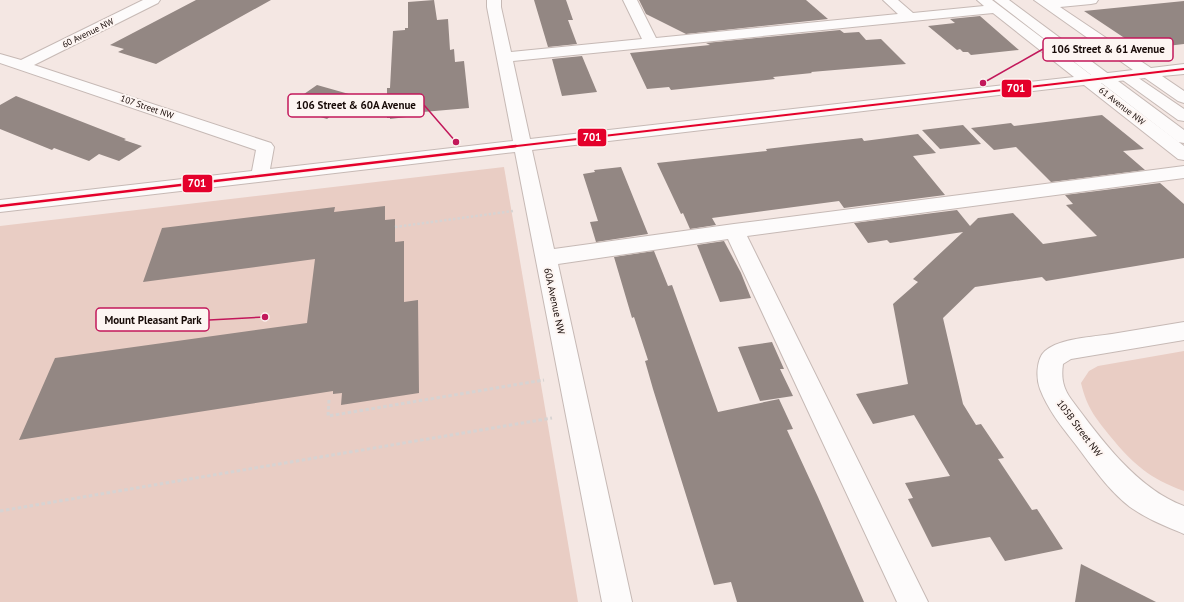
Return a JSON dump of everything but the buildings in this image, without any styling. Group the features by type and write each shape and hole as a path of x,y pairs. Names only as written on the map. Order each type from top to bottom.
{"street":[{"name":"60 Avenue NW","path":"22,65 153,0"},
{"name":"60A Avenue NW","path":"494,0 494,7 522,146 617,602"},
{"path":"630,0 651,42"},
{"path":"890,0 909,17"},
{"name":"61 Avenue NW","path":"984,0 998,4 1106,78 1184,138"},
{"path":"1021,0 1184,116"},
{"path":"1044,2 1091,0"},
{"path":"1044,2 1184,98"},
{"path":"504,57 909,17 998,4"},
{"name":"61 Avenue NW","path":"998,4 1089,80 1184,155"},
{"name":"107 Street NW","path":"0,58 265,147 260,176"},
{"path":"0,206 1184,69"},
{"path":"546,258 734,231 1184,172"},
{"path":"734,231 913,602"},
{"name":"105B Street NW","path":"1184,331 1060,353 1052,359 1049,371 1051,388 1060,404 1122,482 1139,497 1167,514 1184,520"}],"path":[{"path":"395,227 535,208"},
{"path":"329,400 328,416 548,379"},
{"path":"0,511 578,414"}],"shaded area":[{"path":"504,167 578,602 0,602 0,226"},
{"path":"1184,351 1184,491 1152,476 1126,455 1092,412 1081,383 1089,371 1098,366"}],"transit line":[{"name":"701","path":"0,206 1184,69"}],"place":[{"name":"106 Street & 61 Avenue","path":"983,83"},
{"name":"106 Street & 60A Avenue","path":"456,142"},
{"name":"Mount Pleasant Park","path":"265,317"}]}
